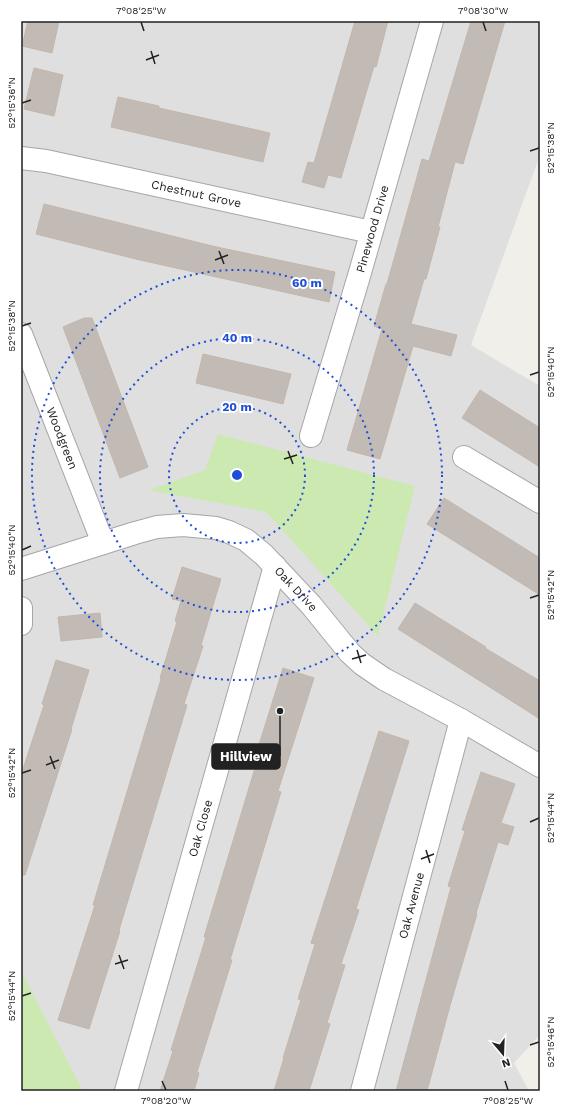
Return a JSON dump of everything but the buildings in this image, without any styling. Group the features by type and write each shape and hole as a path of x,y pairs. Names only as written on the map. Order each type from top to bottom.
{"street":[{"name":"Pinewood Drive","path":"311,436 432,21"},
{"name":"Chestnut Grove","path":"21,158 46,162 371,232"},
{"name":"Woodgreen","path":"21,334 103,543"},
{"path":"464,456 540,502"},
{"name":"Oak Drive","path":"21,569 135,533 157,528 183,525 200,526 216,528 238,535 256,547 275,566 311,605 350,653 359,661 384,679 461,720 540,766"},
{"name":"Oak Close","path":"126,1091 275,566"},
{"path":"21,608 21,624"},
{"name":"Oak Avenue","path":"362,1091 461,720"}],"shaded area":[{"path":"21,21 540,21 540,155 471,345 540,386 540,1035 514,1063 529,1091 21,1091"}],"green space":[{"path":"218,434 415,486 378,636 266,512 149,490 205,470"},
{"path":"21,971 83,1091 21,1091"}],"place":[{"name":"Hillview","path":"280,711"}]}
